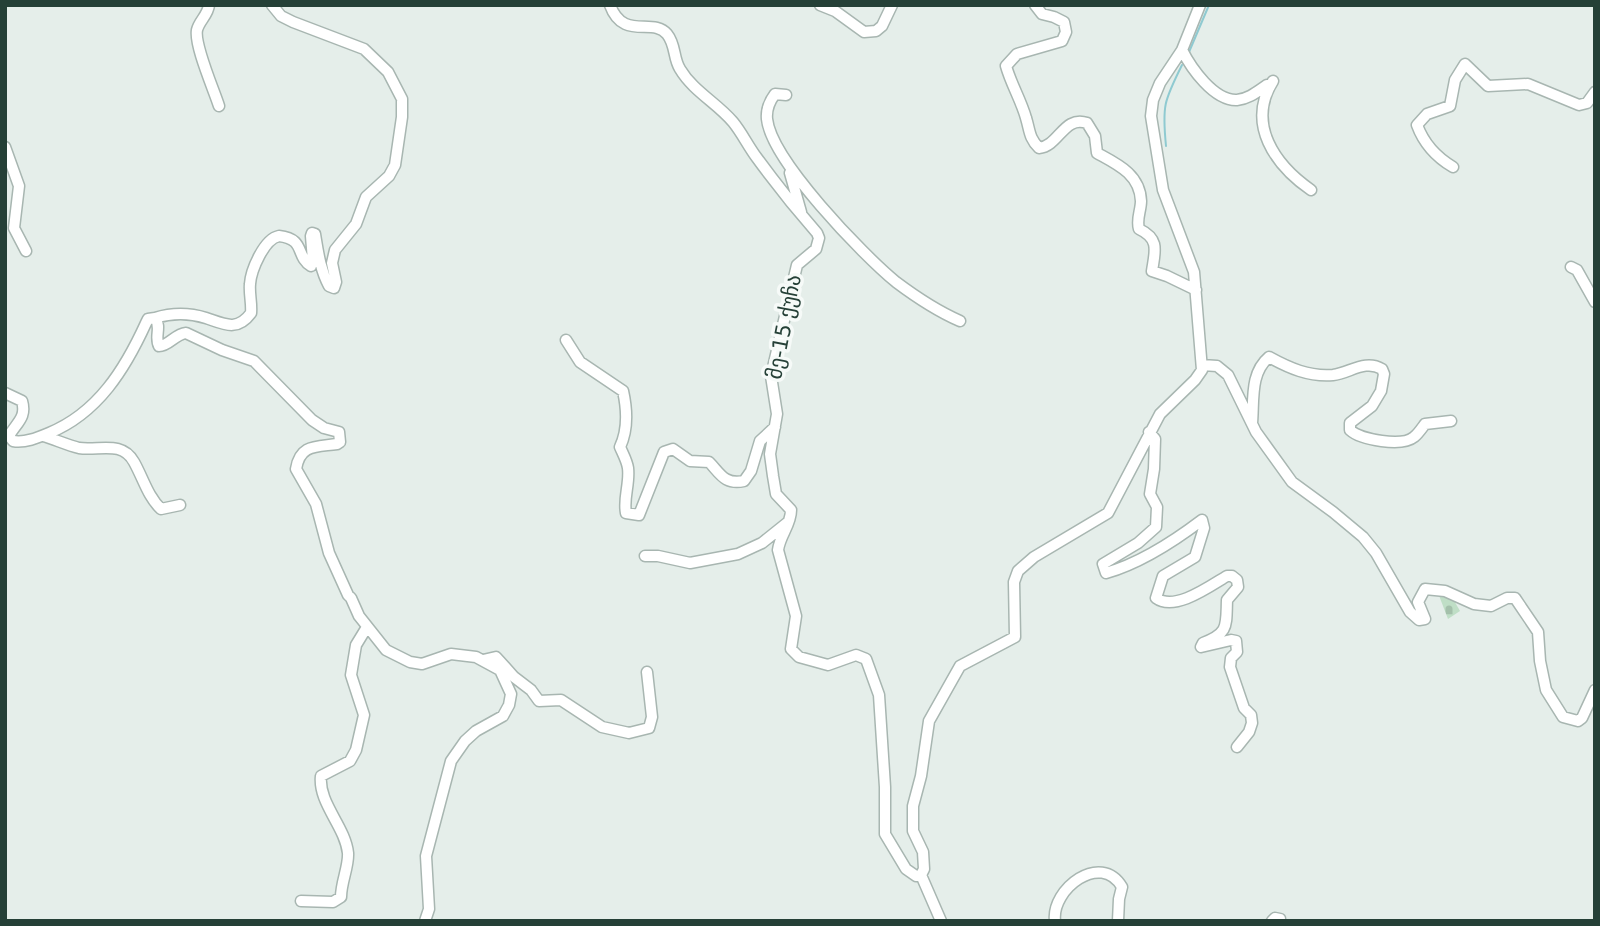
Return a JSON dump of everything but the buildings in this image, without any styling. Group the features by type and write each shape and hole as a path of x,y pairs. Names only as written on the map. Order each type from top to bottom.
{"street":[{"path":"209,5 209,11 197,29 198,43 219,106"},
{"path":"5,393 22,401 23,405 22,419 12,431 10,439 25,442 73,421 96,404 121,372 148,319 188,315 228,327 240,324 251,313 250,281 257,262 268,241 279,236 295,241 305,262 311,266 313,260 310,236 315,233 318,258 329,286 334,288 336,282 332,263 335,250 356,224 366,197 389,176 395,165 402,99 388,72 364,49 293,22 281,16 272,5"},
{"name":"მე-15 ქუჩა","path":"610,5 615,17 622,23 659,29 666,33 673,45 679,68 691,85 721,108 738,128 755,156 817,233 819,239 816,249 797,265 773,364 771,384 777,414 770,454 773,476 776,494 791,510 790,521"},
{"path":"820,5 835,11 864,32 876,31 882,26 892,5"},
{"path":"1035,5 1042,14 1064,22 1066,32 1062,41 1017,54 1006,66 1011,85 1027,118 1032,141 1039,148 1046,147 1073,122 1079,120 1087,123 1095,136 1097,153 1124,167 1136,186 1141,202 1137,223 1139,229 1149,234 1154,242 1152,271 1196,290"},
{"path":"921,875 924,869 923,852 913,831 913,806 921,776 926,729 933,712 960,666 1015,637 1014,582 1018,571 1034,556 1108,513 1149,432 1166,405 1201,373 1192,264 1163,190 1151,116 1153,100 1160,83 1182,50 1200,5"},
{"path":"1182,50 1194,73 1224,97 1236,100 1253,95 1273,81 1265,93 1262,105 1266,141 1295,179 1311,190"},
{"path":"1453,167 1438,158 1422,139 1417,125 1427,114 1450,106 1455,80 1465,64 1488,86 1528,84 1580,105 1587,103 1595,92"},
{"path":"786,95 775,94 769,102 767,120 789,168 802,216"},
{"path":"5,147 19,186 14,229 26,251"},
{"path":"789,168 863,252 896,282 937,310 960,321"},
{"path":"1571,267 1577,270 1595,302"},
{"path":"155,318 159,326 156,342 159,346 164,346 186,333 222,350 247,357 312,420 324,428 339,432 340,442 304,451 298,457 296,469 316,504 329,553 359,616 386,650 410,662 422,664 451,654 476,657 500,670 503,675 511,694 503,716 476,731 451,761 441,807 429,837 426,856 429,909 425,921"},
{"path":"566,340 580,362 623,391 626,404 625,436 620,447 628,466 625,513 639,515 664,452 673,449 690,461 709,462 725,480 744,481 751,471 760,441 776,426"},
{"path":"1252,424 1255,379 1259,366 1269,357 1297,372 1331,375 1370,364 1382,369 1384,374 1372,406 1350,423 1350,430 1355,435 1404,442 1415,437 1425,424 1451,421"},
{"path":"1202,365 1217,366 1228,375 1252,424 1292,482 1363,537 1410,612 1419,620 1425,619 1419,601 1425,589 1445,591 1474,604 1491,606 1507,598 1515,598 1538,632 1546,690 1563,716 1578,721 1582,718 1595,690"},
{"path":"1149,432 1155,439 1150,494 1157,507 1156,527 1138,543 1103,564 1106,573 1122,568 1168,544 1202,520 1204,528 1195,557 1163,576 1156,598 1162,602 1174,602 1198,594 1227,576 1237,580 1238,587 1227,600 1224,632 1203,643 1201,647 1236,641 1237,652 1231,659 1230,667 1252,723 1249,732 1237,747"},
{"path":"42,436 80,448 116,448 134,462 153,502 161,509 180,505"},
{"path":"790,521 779,542 778,550 796,616 791,649 799,657 828,665 856,655 862,656 870,666 879,695 886,787 885,834 906,869 916,876 921,875"},
{"path":"645,556 690,563 738,554 751,550 790,521"},
{"path":"301,901 333,902 341,897 341,884 348,856 341,828 320,789 320,780 321,776 350,761 356,750 364,715 351,675 356,645 367,627"},
{"path":"483,660 496,657 539,701 561,700 602,727 629,733 649,728 652,717 647,672"},
{"path":"1055,921 1054,912 1062,892 1083,876 1107,872 1116,877 1122,887 1118,921"},
{"path":"921,875 941,921"},
{"path":"1272,921 1275,918 1280,921"}],"green space":[{"path":"1438,593 1452,597 1460,611 1448,619"}],"waterway":[{"path":"1189,52 1209,5"},
{"path":"1166,146 1166,104 1182,65"}]}
